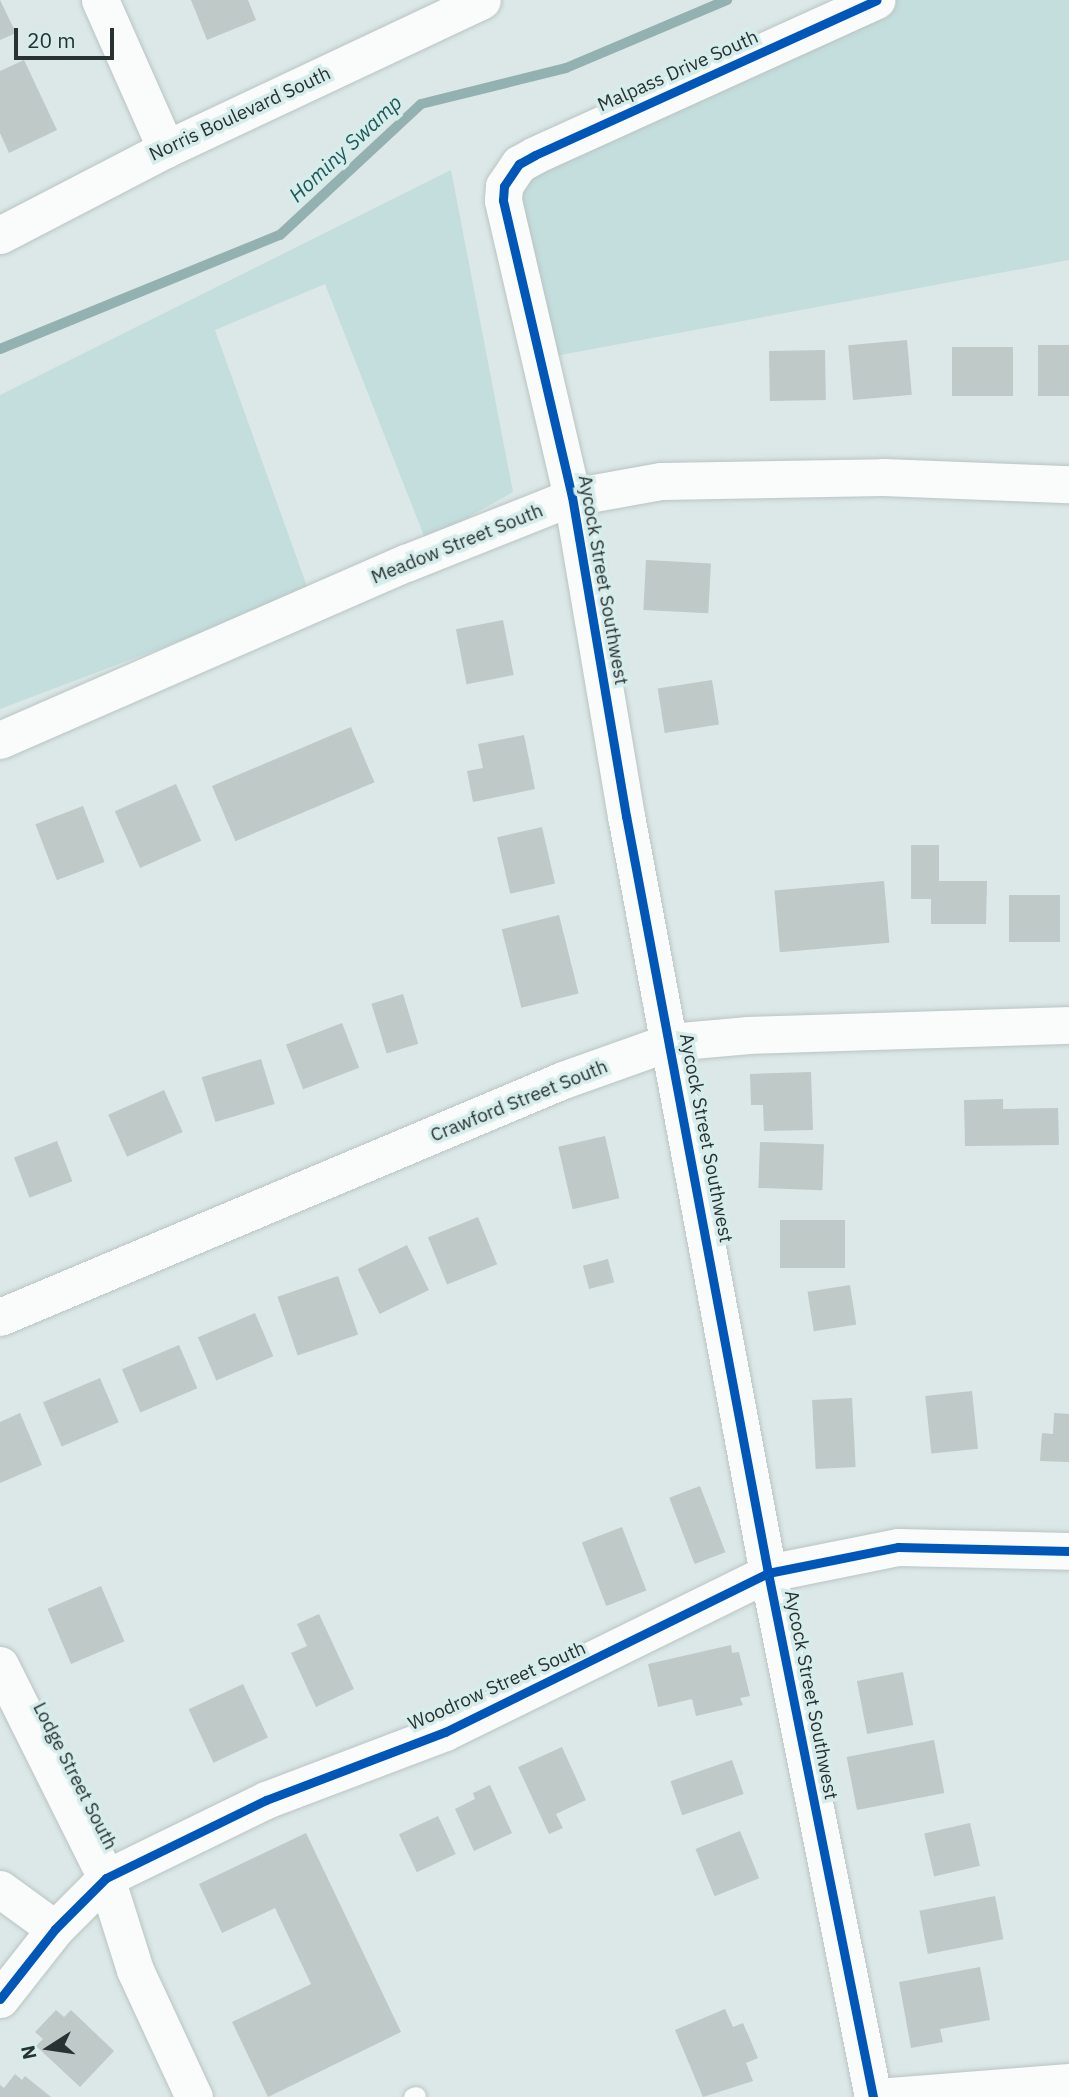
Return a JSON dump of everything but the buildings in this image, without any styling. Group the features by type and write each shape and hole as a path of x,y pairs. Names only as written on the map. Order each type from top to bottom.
{"street":[{"path":"100,0 166,149"},
{"name":"Norris Boulevard South","path":"0,235 166,149 482,0"},
{"name":"Malpass Drive South","path":"504,186 519,164 535,155 877,0"},
{"name":"Aycock Street Southwest","path":"504,186 510,243 572,497 768,1573 875,2097"},
{"name":"Meadow Street South","path":"0,740 406,563 572,497 661,481 883,477 1069,484"},
{"name":"Crawford Street South","path":"0,1317 563,1080 670,1042 749,1035 1069,1025"},
{"name":"Woodrow Street South","path":"0,1999 55,1929 106,1878 266,1800 445,1732 768,1573 898,1547 1069,1551"},
{"name":"Lodge Street South","path":"0,1665 106,1878 135,1970 194,2097"},
{"path":"0,1889 55,1929"},
{"path":"875,2097 1069,2082"}],"shaded area":[{"path":"876,0 1069,0 1069,260 539,359 504,186"},
{"path":"451,170 513,492 426,541 325,284 215,330 309,592 0,709 0,395"}],"waterway":[{"name":"Hominy Swamp","path":"0,349 280,235 421,104 566,68 727,0"}],"cycle path":[{"path":"873,2097 768,1573 626,816 572,497 503,200 504,186 519,164 535,155 877,0"},
{"path":"0,1999 55,1929 106,1878 266,1800 445,1732 768,1573 898,1547 1069,1551"}]}
